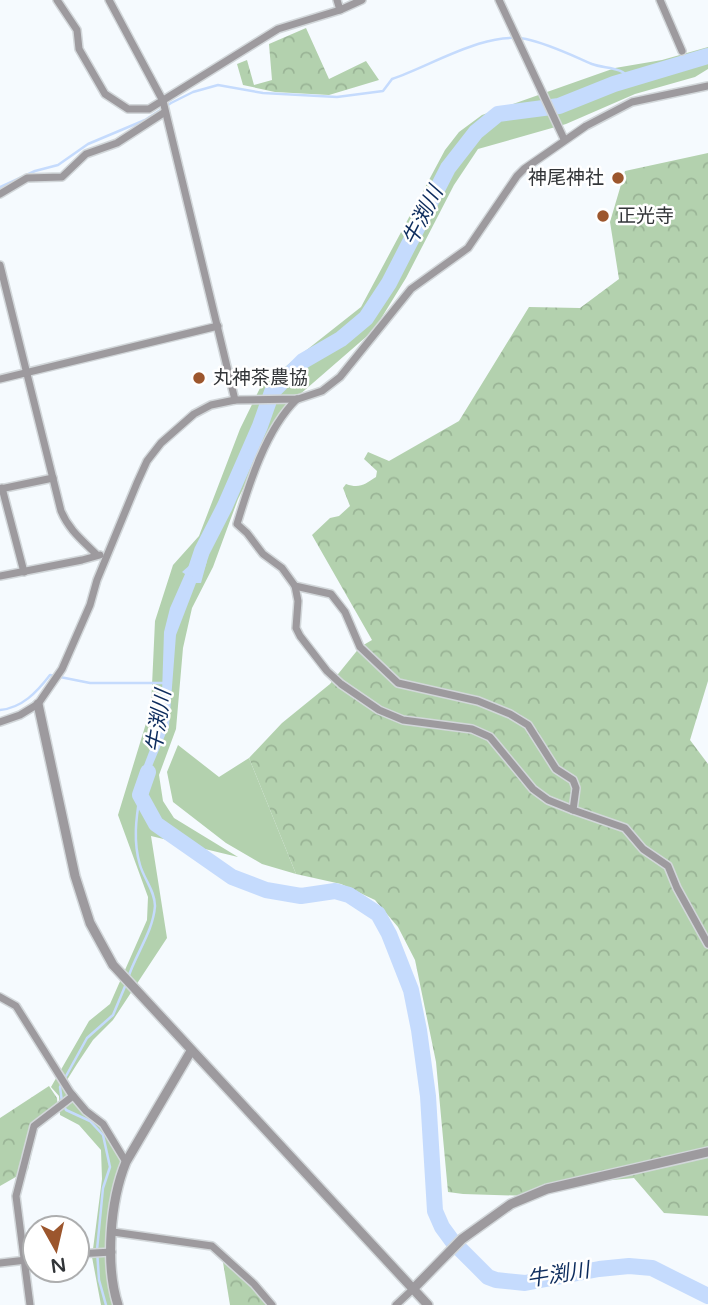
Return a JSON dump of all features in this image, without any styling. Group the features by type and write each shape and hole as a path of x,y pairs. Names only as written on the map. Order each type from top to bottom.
{"street":[{"path":"57,0 77,30 79,49 105,94 128,109 141,111 163,101 278,29 340,10 362,0"},
{"path":"109,0 163,101 235,400"},
{"path":"337,0 340,10"},
{"path":"499,0 564,139"},
{"path":"660,0 682,51"},
{"path":"0,722 20,715 38,704 62,669 147,461 161,443 194,414 211,405 235,400 298,399 322,391 340,377 411,289 468,247 517,176 564,139 632,102 708,86"},
{"path":"0,194 27,178 62,177 86,155 117,143 165,112"},
{"path":"0,265 66,523 76,537 96,554"},
{"path":"0,379 218,326"},
{"path":"298,399 281,416 272,433 237,524 263,554 282,568 295,586 298,601 296,628 300,636 327,671 379,710 403,720 472,729 490,737 533,789 548,800 625,828 643,849 668,866 708,944"},
{"path":"24,572 1,489 53,478"},
{"path":"0,576 82,561 96,554 107,555"},
{"path":"295,586 331,594 345,612 360,647 398,683 478,701 510,714 528,726 556,769 573,780 576,788 573,810"},
{"path":"38,704 75,877 90,923 113,965 428,1305"},
{"path":"0,997 16,1006 73,1096 103,1124 126,1162"},
{"path":"118,1305 112,1252 116,1192 126,1162 191,1051"},
{"path":"21,1237 16,1196 34,1126 73,1096"},
{"path":"396,1305 462,1239 511,1204 547,1189 708,1152"},
{"path":"113,1232 212,1246 254,1284 272,1305"},
{"path":"91,1252 112,1252"},
{"path":"0,1264 21,1261"},
{"path":"27,1284 30,1305"}],"green space":[{"path":"306,28 329,79 366,61 379,80 329,95 275,92 243,85 237,64 247,60 254,85 272,80 269,44"},
{"path":"708,47 708,69 695,77 635,94 566,124 478,149 454,185 406,278 374,330 283,409 238,499 213,567 192,608 183,648 176,729 159,775 163,801 174,818 238,857 151,836 167,938 113,1020 93,1040 67,1080 66,1091 69,1097 102,1127 121,1161 111,1214 115,1305 101,1305 92,1257 102,1179 101,1150 79,1125 60,1115 59,1096 51,1087 89,1021 110,1004 147,920 148,897 118,815 151,707 155,621 173,565 199,536 240,429 261,386 361,307 445,150 459,132 482,115 615,68 662,60"},
{"path":"708,153 708,681 690,740 708,764 708,1216 664,1213 634,1178 559,1185 529,1196 448,1192 436,1062 415,960 398,927 375,900 341,884 296,874 249,758 282,723 330,684 360,647 372,640 312,535 330,518 339,516 350,506 343,488 346,484 359,486 376,477 377,471 364,459 368,452 389,461 459,421 529,307 580,308 619,279 610,222 625,171"},
{"path":"178,745 219,777 249,758 296,874 262,864 226,843 173,802 167,772"},
{"path":"49,1086 57,1098 58,1111 37,1128 28,1170 0,1186 0,1118"},
{"path":"222,1256 241,1273 268,1305 230,1305"}],"water":[{"path":"202,551 207,561 201,583 196,583 176,635 169,726 140,795 141,773 157,731 162,693 164,632 170,608 185,574 182,572"}],"waterway":[{"path":"0,187 35,171 58,165 88,144 145,120 193,92 218,85 263,93 337,97 383,91 392,79 458,51 493,40 510,38 535,41 592,64 618,70 630,80"},
{"name":"牛渕川","path":"196,569 260,426 272,392 303,361 341,339 366,318 389,283 448,168 476,132 498,114 559,106 614,84 708,56"},
{"path":"0,710 8,709 28,698 50,675 90,683 164,683"},
{"name":"牛渕川","path":"148,772 140,795 156,824 232,877 266,890 301,896 335,891 349,895 378,914 389,934 411,990 419,1030 428,1096 435,1211 453,1242 488,1277 525,1283 629,1266 652,1268 708,1296"},
{"path":"128,978 148,934 155,906 136,848 140,795"},
{"path":"106,1305 99,1280 97,1250 103,1188 110,1167 103,1135 90,1121 66,1110 60,1087 87,1038 113,1015 126,984"}],"place":[{"name":"神尾神社","path":"618,178"},
{"name":"正光寺","path":"603,216"},
{"name":"丸神茶農協","path":"199,378"}]}
